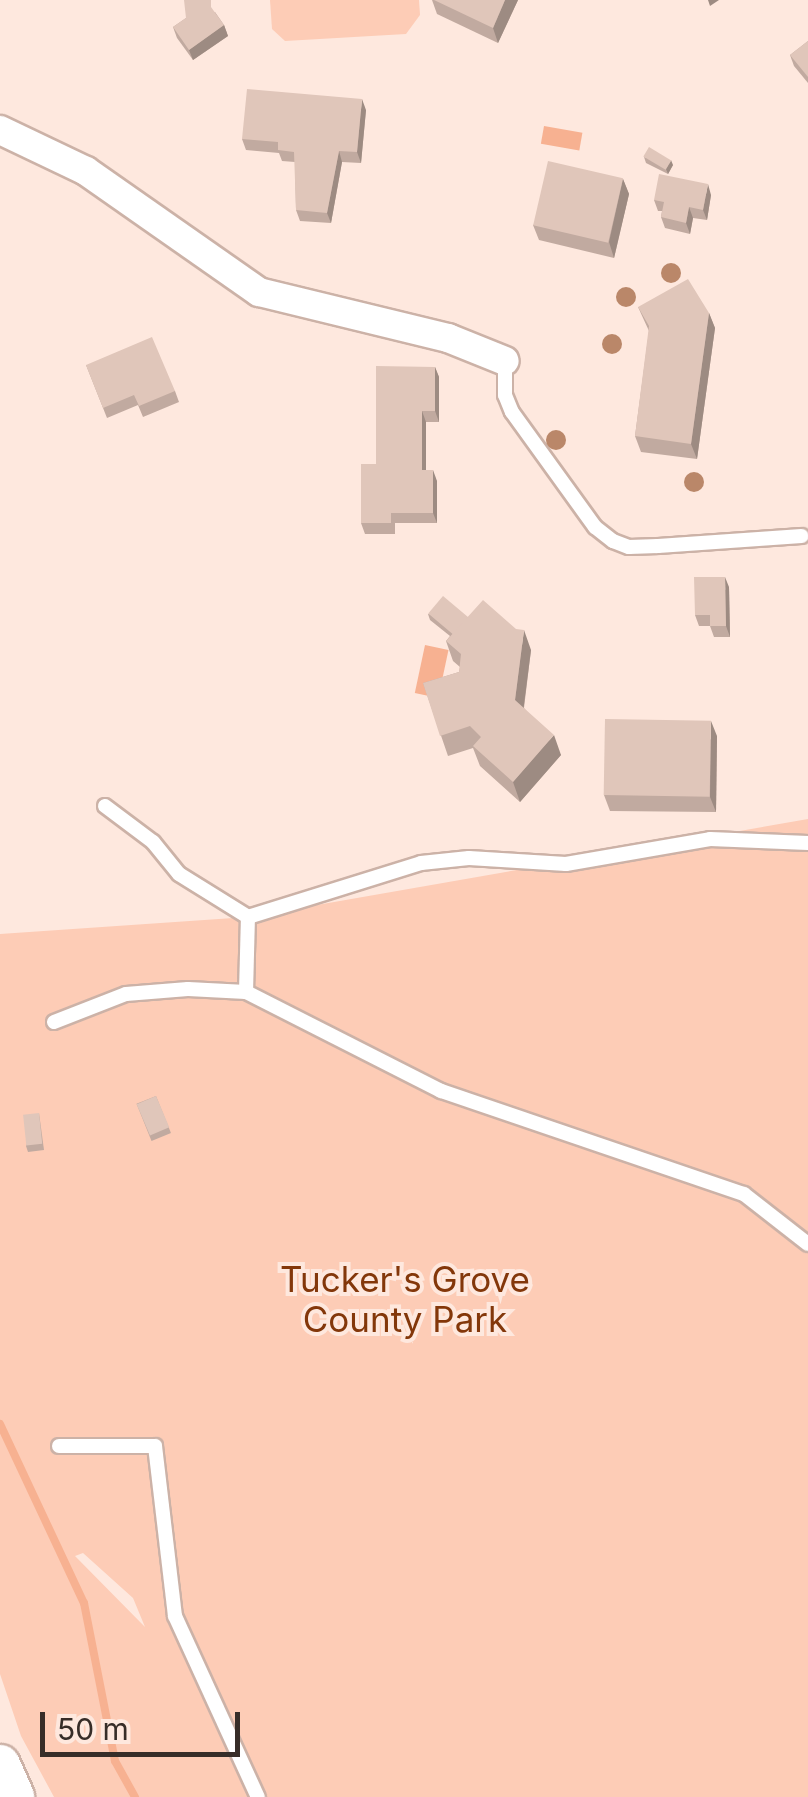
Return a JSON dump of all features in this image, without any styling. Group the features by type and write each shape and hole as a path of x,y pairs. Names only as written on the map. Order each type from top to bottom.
{"main road":[{"path":"0,1765 14,1797"}],"street":[{"path":"0,130 41,146 86,171 259,292 448,338 505,360"}],"lane":[{"path":"505,360 506,394 512,412 595,526 613,541 629,547 802,536"},
{"path":"104,806 153,842 180,874 248,917 420,863 468,858 566,864 710,839 808,843"},
{"path":"246,992 248,917"},
{"path":"54,1022 126,994 188,989 246,992 441,1091 744,1194 796,1230 808,1244"},
{"path":"796,1230 808,1216"},
{"path":"59,1446 155,1446 175,1616 258,1797"}],"green space":[{"path":"270,0 419,0 420,15 406,34 285,41 272,29"},
{"name":"Tucker's Grove County Park","path":"808,819 808,1797 54,1797 21,1736 0,1674 0,934 248,917","holes":["83,1553 133,1598 145,1627 75,1556"]}],"shaded area":[{"path":"544,126 582,133 579,150 541,144"},
{"path":"425,645 448,650 438,698 415,693"}],"building":[{"path":"184,0 211,0 211,7 224,25 189,50 173,27 186,18"},
{"path":"434,0 505,0 493,28"},
{"path":"808,41 808,77 790,55"},
{"path":"247,89 362,99 357,152 339,151 327,213 296,210 294,152 278,150 278,142 242,139"},
{"path":"649,147 671,160 666,170 643,156"},
{"path":"548,161 623,178 608,243 533,225"},
{"path":"659,174 708,184 703,210 689,207 686,223 661,217 664,202 654,200"},
{"path":"688,279 709,313 691,444 635,436 649,326 638,307"},
{"path":"152,337 175,391 139,406 134,395 103,408 86,365"},
{"path":"376,366 435,367 435,411 422,411 422,470 433,470 433,513 391,513 391,523 361,523 361,464 376,464"},
{"path":"694,577 725,577 726,626 710,626 710,615 695,615"},
{"path":"443,596 468,617 453,635 428,614"},
{"path":"483,600 516,629 524,630 515,700 554,735 513,782 473,746 481,737 470,726 440,736 423,683 459,672 461,654 446,641"},
{"path":"605,719 711,721 710,797 604,795"},
{"path":"156,1096 169,1127 150,1136 137,1104"},
{"path":"39,1113 42,1144 26,1146 23,1115"}],"waterway":[{"path":"0,1424 84,1603 115,1761 135,1797"}]}
